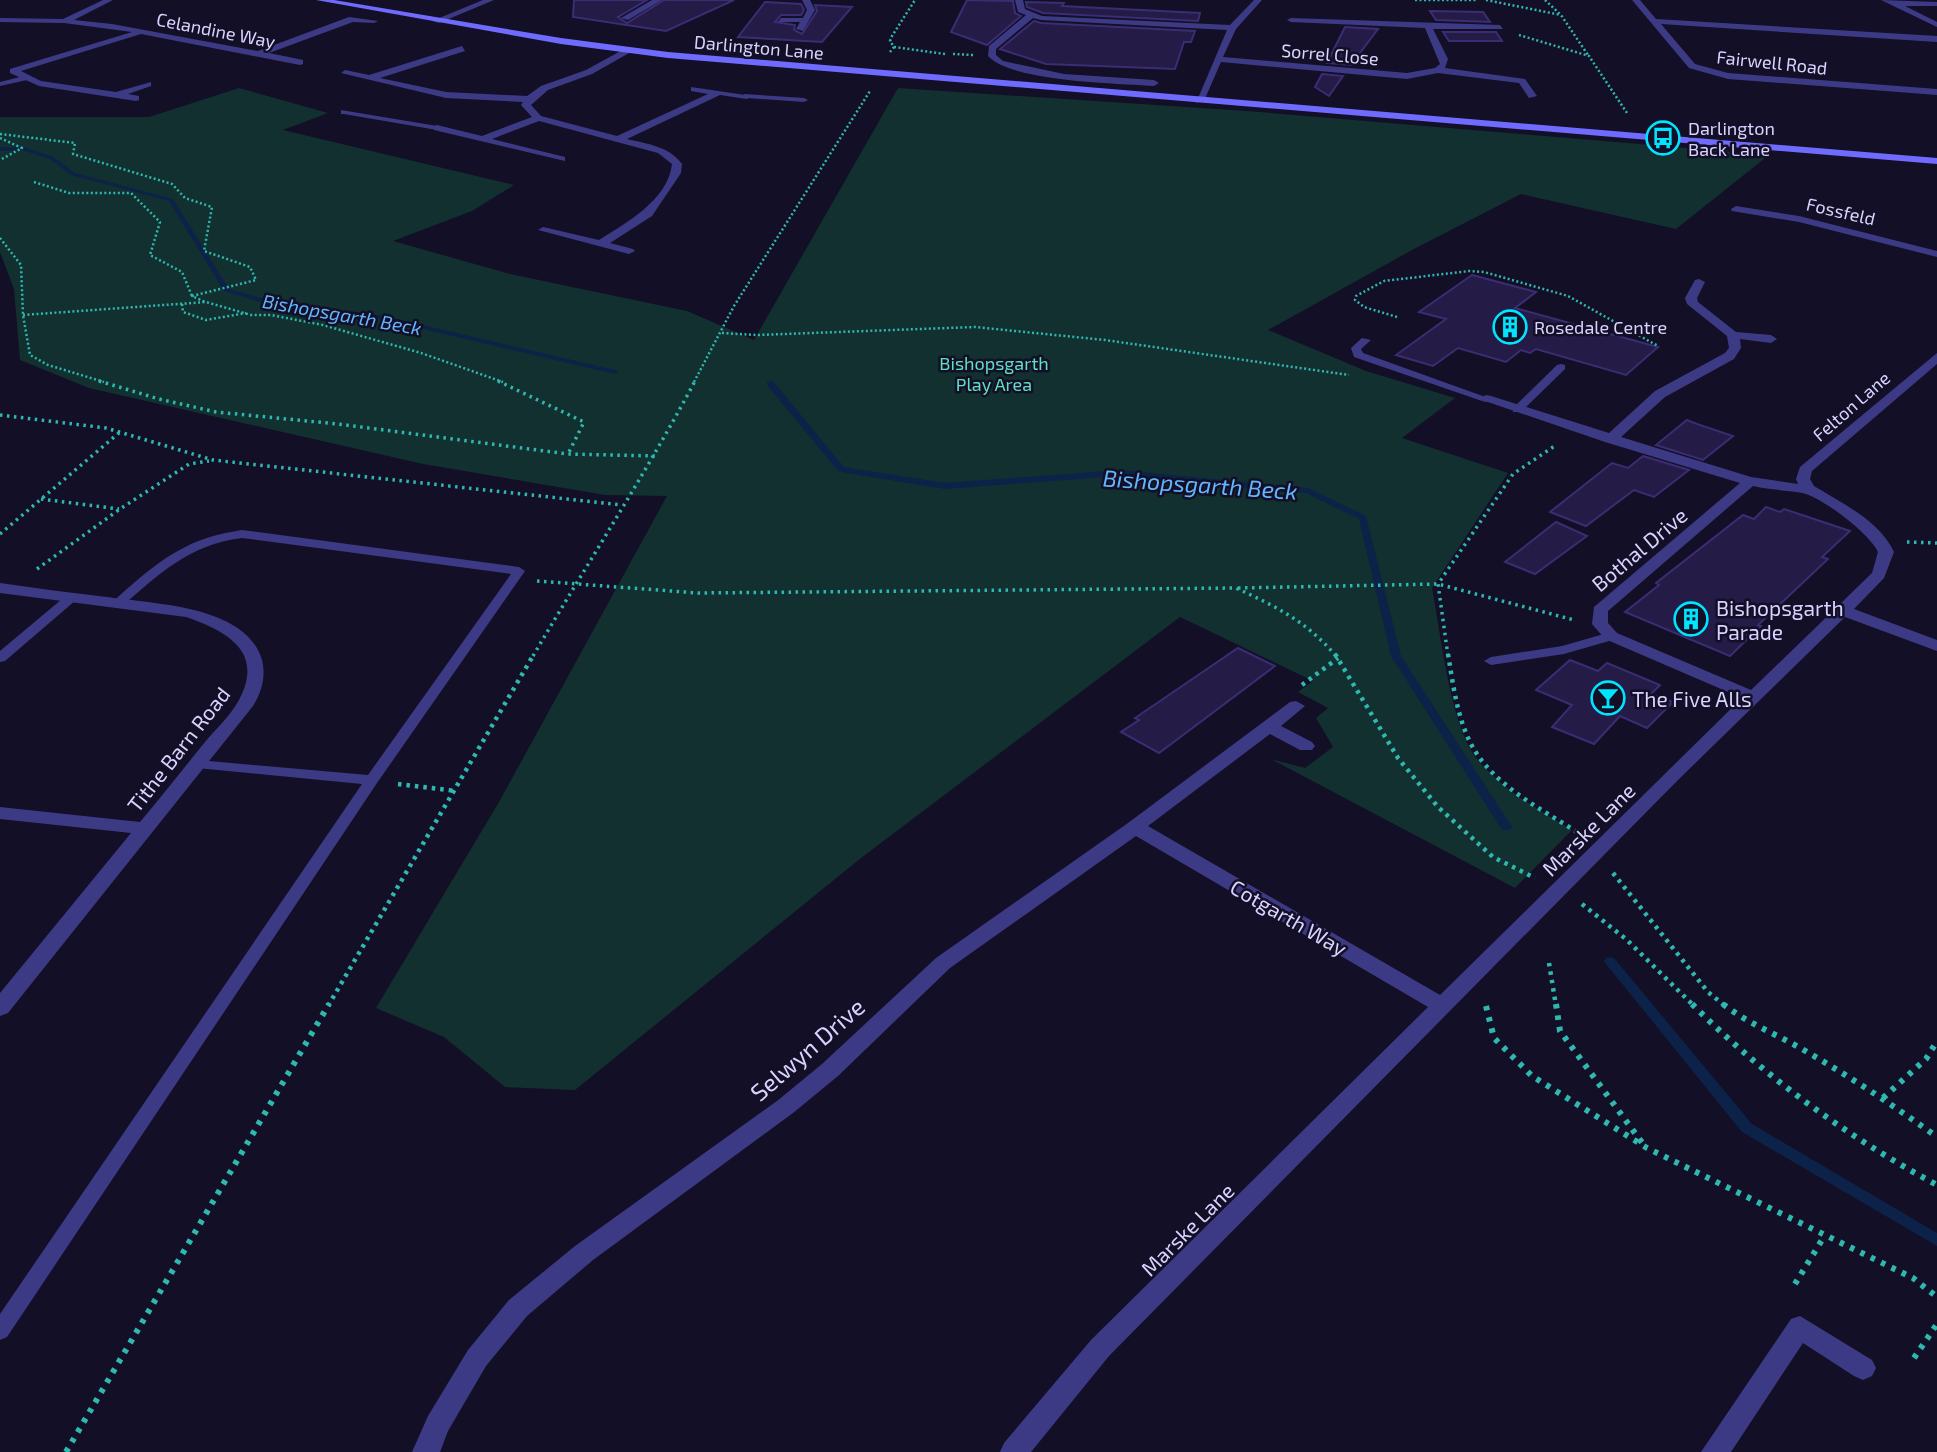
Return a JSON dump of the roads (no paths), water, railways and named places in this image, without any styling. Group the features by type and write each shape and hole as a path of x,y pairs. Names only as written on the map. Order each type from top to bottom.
{"street":[{"path":"64,21 109,0"},
{"name":"Darlington Lane","path":"320,0 436,21 628,50 1199,101"},
{"path":"436,21 490,0"},
{"path":"625,18 659,0"},
{"path":"800,29 811,10 806,0"},
{"path":"1019,0 1021,10 1052,19 1232,28"},
{"path":"1258,0 1232,28 1199,101 1937,161"},
{"name":"Fairwell Road","path":"1636,0 1692,66 1706,71 1728,76 1937,92"},
{"path":"1885,0 1937,25"},
{"path":"1894,4 1937,4"},
{"path":"642,10 653,12"},
{"path":"330,13 374,21"},
{"path":"1031,15 993,47 992,57 1000,63 1028,71 1064,77 1101,76 1154,83"},
{"path":"259,54 352,19"},
{"name":"Sorrel Close","path":"1291,20 1319,19 1428,26 1472,23 1500,27"},
{"name":"Celandine Way","path":"0,20 64,21 141,32 300,62"},
{"path":"781,20 806,20"},
{"path":"1652,21 1937,39"},
{"path":"1428,26 1444,59 1444,65 1438,71"},
{"path":"2,70 13,71 141,32"},
{"path":"370,78 462,49"},
{"path":"345,73 446,95 528,99 550,86 586,73 628,50"},
{"path":"438,57 460,63"},
{"name":"Sorrel Close","path":"1218,60 1383,75 1407,76 1438,71 1522,81"},
{"path":"13,71 24,78 58,87 136,98"},
{"path":"1516,71 1532,96"},
{"path":"119,94 148,84"},
{"path":"694,89 747,96"},
{"path":"618,139 719,92"},
{"path":"528,99 526,105 538,118 662,151 677,164 676,173 648,214 601,244"},
{"path":"486,138 538,118"},
{"path":"438,128 561,159"},
{"name":"Fossfeld","path":"1736,209 1810,221 1937,254"},
{"path":"542,230 629,251"},
{"path":"1699,282 1691,298 1693,304 1733,335 1771,339"},
{"path":"1610,439 1660,394 1730,356 1735,348 1733,335"},
{"name":"Felton Lane","path":"1808,489 1803,479 1805,470 1937,357"},
{"name":"Marske Lane","path":"1014,1452 1100,1348 1595,853 1879,575 1885,561 1886,552 1881,541 1868,527 1808,489 1776,487 1748,481 1486,399"},
{"name":"Bothal Drive","path":"1611,636 1600,624 1600,610 1746,487 1748,481"},
{"name":"Tithe Barn Road","path":"0,1008 247,702 257,673 251,651 239,636 218,623 188,613 4,589"},
{"path":"1843,610 1937,646"},
{"path":"1611,636 1754,697"},
{"name":"Selwyn Drive","path":"426,1452 437,1425 477,1358 518,1308 584,1253 821,1078 943,963 1135,827 1268,726 1294,699"},
{"path":"1268,726 1306,746"},
{"path":"0,813 146,829"},
{"name":"Cotgarth Way","path":"1135,827 1443,1006"},
{"path":"1715,1452 1800,1326 1863,1368"}],"lane":[{"path":"0,83 24,78"},
{"path":"747,96 804,100"},
{"path":"344,112 438,128"},
{"path":"1366,340 1356,348 1359,355 1486,399"},
{"path":"1517,410 1561,367"},
{"path":"0,1331 372,780 519,571 242,534 216,536 183,549 117,604"},
{"path":"0,658 72,597"},
{"path":"1491,661 1564,650 1611,636"},
{"path":"197,764 372,780"}],"waterway":[{"name":"Bishopsgarth Beck","path":"0,149 22,148 52,158 73,174 171,200 226,290 270,303 380,317 615,372"},
{"name":"Bishopsgarth Beck","path":"770,383 841,469 945,486 1120,473 1308,491 1363,518 1396,656 1506,827"},
{"name":"Bishopsgarth Beck","path":"1610,961 1747,1128 1937,1240"}],"place":[{"name":"Darlington Back Lane","path":"1663,138"},
{"name":"Rosedale Centre","path":"1510,327"},
{"name":"Bishopsgarth Parade","path":"1691,619"},
{"name":"The Five Alls","path":"1608,698"}],"park label":[{"name":"Bishopsgarth Play Area","path":"994,373"}]}
